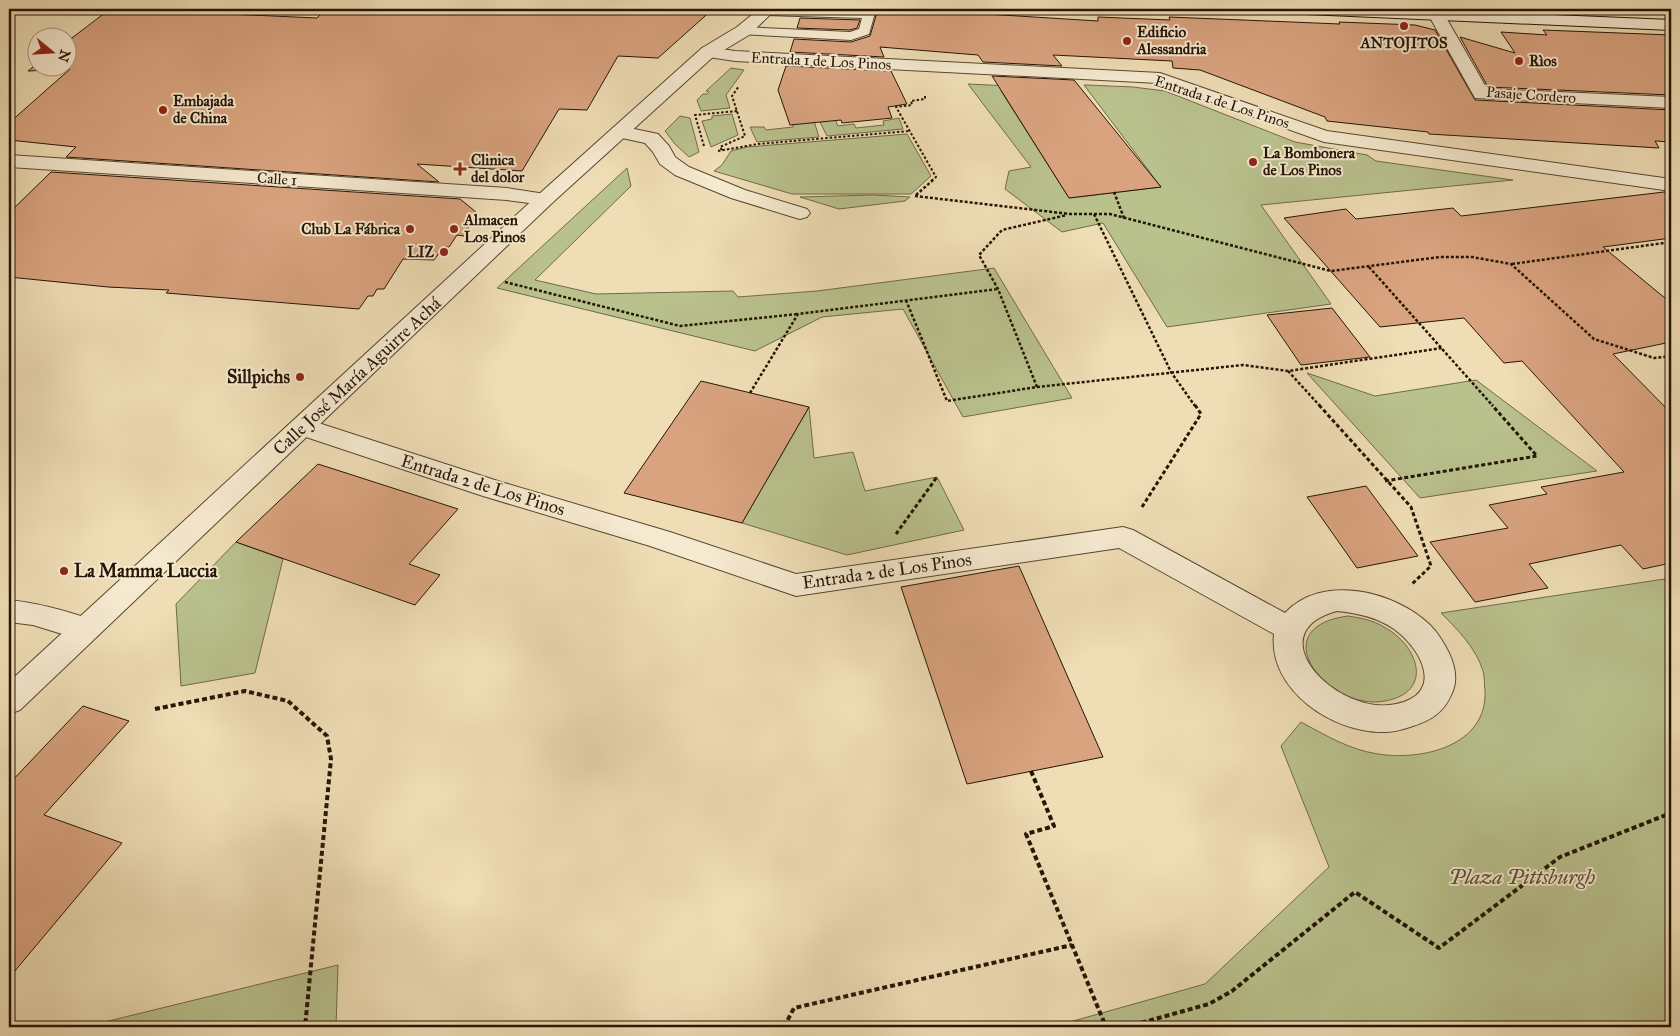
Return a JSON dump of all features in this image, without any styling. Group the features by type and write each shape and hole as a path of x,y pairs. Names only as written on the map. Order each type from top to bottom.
{"street":[{"name":"Calle José María Aguirre Achá","path":"708,52 720,32 746,9"},
{"path":"1306,9 1542,14 1671,25"},
{"name":"Calle José María Aguirre Achá","path":"9,701 546,199 708,52 743,31 767,10"},
{"name":"Pasaje Cordero","path":"1434,11 1481,94 1671,103"},
{"name":"Entrada 1 de Los Pinos","path":"708,52 735,56 1160,78 1324,136 1671,184"},
{"path":"620,132 650,138 662,150 667,160 682,171 738,194 800,213"},
{"name":"Calle 1","path":"9,161 507,194 546,199"},
{"name":"Entrada 2 de Los Pinos","path":"303,427 492,489 660,539 796,585 1123,537"},
{"path":"1123,537 1290,629"},
{"path":"1337,600 1360,602 1384,610 1406,622 1424,638 1436,656 1441,675 1438,693 1426,707 1412,715 1392,719 1371,718 1350,712 1329,702 1312,690 1299,675 1290,659 1287,643 1290,629 1300,614 1316,605 1337,600"},
{"path":"9,611 33,614 85,629"}],"lane":[{"path":"743,31 851,36 865,31 869,12 767,10"}],"path":[{"path":"928,67 925,98 911,102 912,105 896,107 936,177 915,196 1070,214 1110,214 1331,271 1440,257 1472,257 1512,264 1671,242"},
{"path":"722,150 720,147 746,136 732,96 741,83"},
{"path":"706,154 695,115 737,111"},
{"path":"714,152 758,144 909,131"},
{"path":"1114,192 1124,218"},
{"path":"1037,387 998,289 979,255 1002,230 1070,214"},
{"path":"1094,214 1172,372 1201,414 1123,537"},
{"path":"1512,264 1594,339 1654,358 1671,356"},
{"path":"1369,266 1537,456 1385,481"},
{"path":"499,280 680,326 798,314 998,289"},
{"path":"906,300 947,401 1037,387 1243,365 1288,371 1442,348"},
{"path":"750,393 798,314"},
{"path":"1288,371 1410,508 1431,566 1384,610"},
{"path":"867,576 937,477"},
{"path":"155,709 245,691 288,700 328,736 331,758 305,1027"},
{"path":"1031,771 1054,826 1026,834 1106,1027"},
{"path":"1126,1027 1209,1004 1232,991 1355,892 1438,948 1560,857 1671,813"},
{"path":"784,1027 794,1008 1072,945"}],"green space":[{"path":"731,68 744,70 726,95 730,108 701,111 697,100 703,94 707,94 709,92 706,91"},
{"path":"968,84 1032,87 1001,91 1069,198 1161,187 1084,85 1133,87 1165,91 1295,142 1367,155 1376,161 1513,180 1261,205 1331,304 1167,327 1103,223 1062,232 1005,189 1009,171 1031,167"},
{"path":"815,112 835,119 838,126 854,124 856,128 884,125 883,121 899,118 903,129 827,136"},
{"path":"732,114 738,135 711,147 702,121 712,119 712,116"},
{"path":"680,116 690,118 699,152 689,157 665,131"},
{"path":"814,121 819,137 757,142 750,127 764,127 766,130 793,127 793,123"},
{"path":"907,134 931,176 911,194 792,194 714,171 722,165 731,151 747,147"},
{"path":"627,168 631,186 535,280 596,294 733,291 738,297 817,291 994,268 1072,398 963,417 903,309 822,317 755,351 497,288"},
{"path":"873,195 910,197 905,201 839,209 800,197"},
{"path":"1307,373 1375,396 1476,380 1597,471 1420,498"},
{"path":"809,407 814,458 853,452 865,491 937,477 964,530 847,555 742,523"},
{"path":"236,542 283,559 255,673 181,686 176,604"},
{"name":"Plaza Pittsburgh","path":"1671,578 1671,1027 1052,1027 1205,984 1329,867 1281,746 1301,722 1358,749 1395,756 1432,752 1449,746 1464,737 1476,725 1483,709 1485,690 1483,671 1471,647 1441,613"},
{"path":"1348,616 1380,625 1396,635 1406,645 1416,667 1416,678 1411,688 1401,696 1385,701 1364,701 1343,694 1325,682 1312,667 1306,651 1309,636 1322,624"},
{"path":"338,965 336,1027 84,1027"}],"building":[{"path":"110,9 188,9 184,12 317,18 326,9 713,9 658,58 618,56 587,110 559,109 522,171 417,164 439,182 66,157 76,147 9,140 9,123 60,78 78,78 78,33"},
{"path":"878,9 986,9 986,14 1098,21 1098,17 1170,20 1169,17 1415,25 1435,30 1475,100 1671,110 1671,142 1655,141 1659,148 1429,134 1428,132 1327,121 1325,117 1200,70 1173,68 1172,61 1053,55 1062,66 983,62 978,55 880,47 884,57 790,52 794,39 851,42 870,36"},
{"path":"800,18 860,20 857,28 850,30 797,28"},
{"path":"1543,30 1671,35 1671,95 1488,87 1460,37 1515,53 1501,32 1547,35"},
{"path":"786,66 891,71 907,104 888,107 892,118 842,123 841,120 790,125 778,90"},
{"path":"992,76 1074,80 1161,187 1069,198"},
{"path":"51,172 460,199 476,212 464,236 457,235 449,247 444,247 434,260 403,259 384,289 377,289 373,296 368,296 359,309 166,293 169,290 108,287 9,277 9,213"},
{"path":"1664,192 1671,193 1671,238 1603,247 1671,303 1671,342 1613,354 1671,413 1671,563 1643,569 1621,545 1529,564 1548,588 1475,602 1430,542 1508,528 1489,505 1547,494 1541,487 1624,472 1522,361 1504,363 1464,318 1380,327 1284,218 1346,209 1356,219 1453,208 1461,216"},
{"path":"1332,308 1370,357 1301,365 1267,315"},
{"path":"701,381 809,407 742,523 624,493"},
{"path":"318,464 458,509 409,564 440,575 415,605 236,542"},
{"path":"1366,486 1418,556 1357,568 1307,497"},
{"path":"1019,566 1103,757 967,784 901,587"},
{"path":"83,706 129,721 44,815 122,843 9,978 9,784"}],"place":[{"name":"ANTOJITOS","path":"1404,26"},
{"name":"Edificio Alessandria","path":"1127,41"},
{"name":"Rìos","path":"1519,61"},
{"name":"Embajada de China","path":"163,110"},
{"name":"La Bombonera de Los Pinos","path":"1253,162"},
{"name":"Clinica del dolor","path":"460,169"},
{"name":"Club La Fábrica","path":"410,229"},
{"name":"Almacen Los Pinos","path":"454,229"},
{"name":"LIZ","path":"444,252"},
{"name":"Sillpichs","path":"300,377"},
{"name":"La Mamma Luccia","path":"64,571"}]}
